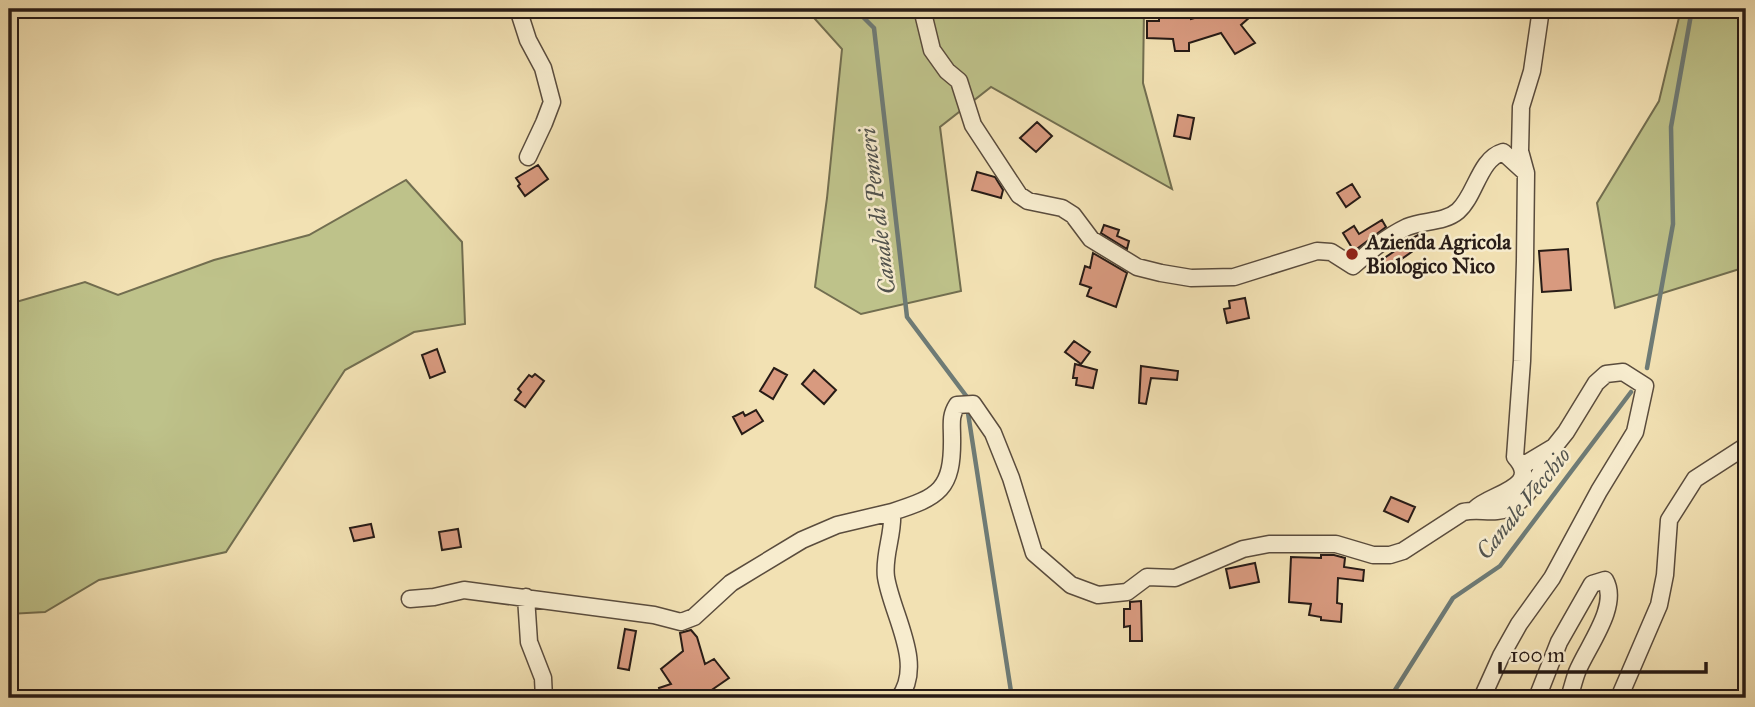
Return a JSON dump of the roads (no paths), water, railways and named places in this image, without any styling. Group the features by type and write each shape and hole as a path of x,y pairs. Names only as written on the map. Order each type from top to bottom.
{"street":[{"path":"518,9 528,40 543,68 552,102 528,158"},
{"path":"922,9 932,50 947,71 959,81 973,125 1019,195 1028,201 1062,208 1073,215 1091,239 1137,267 1191,278 1219,279 1261,270 1317,251 1331,251 1353,265 1375,246 1408,227 1455,214 1468,201 1485,166 1495,154 1503,152 1526,173"},
{"path":"1475,509 1480,504 1509,492 1519,484 1522,477 1520,463 1515,457 1522,361 1526,173 1520,151 1521,107 1532,71 1541,9"},
{"path":"410,599 464,590 654,615 681,622 694,617 731,583 802,540 837,525 926,501 939,491 949,471 953,455 952,414 957,405 973,404 993,433 1011,478 1034,553 1071,585 1098,595 1127,593 1147,577 1175,578 1243,549 1269,544 1336,544 1373,555 1390,555 1403,551 1463,512 1475,509 1497,511 1523,499 1596,383 1606,374 1623,372 1645,386 1635,432 1599,491 1552,578 1507,646 1482,698"},
{"path":"1619,698 1659,605 1665,575 1669,520 1695,479 1746,446"},
{"path":"1520,463 1527,463 1554,447"},
{"path":"892,512 893,522 885,561 886,579 902,629 911,675 906,690 899,698"},
{"path":"1537,698 1539,687 1559,642 1592,583 1605,580 1610,589 1607,609 1577,672 1569,698"},
{"path":"526,597 529,642 543,678 544,698"}],"waterway":[{"name":"Canale di Penneri","path":"855,9 874,28 907,317 967,397"},
{"name":"Canale Vecchio","path":"1647,368 1673,224 1671,127 1692,9"},
{"name":"Canale Vecchio","path":"1390,698 1453,598 1500,566 1631,392"},
{"name":"Canale di Penneri","path":"968,413 1012,698"}],"place":[{"name":"Azienda Agricola Biologico Nico","path":"1352,254"}]}
